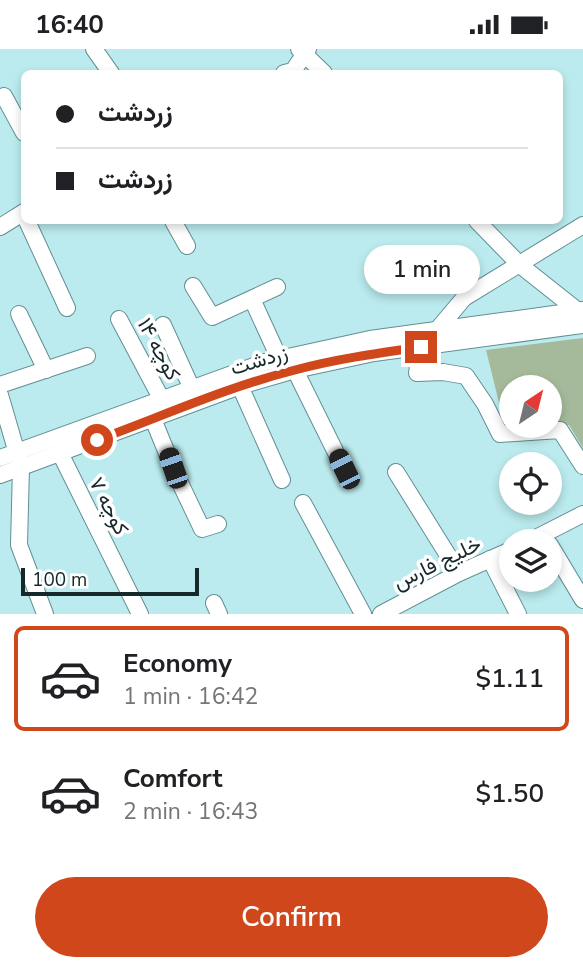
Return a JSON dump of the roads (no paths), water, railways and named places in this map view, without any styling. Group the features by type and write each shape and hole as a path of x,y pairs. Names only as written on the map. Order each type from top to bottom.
{"street":[{"path":"94,49 109,70"},
{"path":"293,70 303,50 321,70"},
{"path":"4,96 21,127"},
{"path":"0,227 21,217"},
{"path":"29,224 67,308"},
{"path":"175,224 187,246"},
{"path":"480,224 520,265 581,315"},
{"path":"437,330 464,298 583,225"},
{"path":"193,286 212,317 277,287"},
{"path":"252,299 279,358"},
{"path":"19,314 46,370"},
{"name":"زردشت","path":"0,475 19,459 162,400 279,358 370,339 581,315"},
{"name":"زردشت","path":"0,458 19,459 60,453 240,386 295,370 581,315"},
{"name":"کوچه ۱۴","path":"119,319 162,400"},
{"path":"163,325 192,389"},
{"path":"421,347 417,373 443,372 466,376 500,434 560,430 583,466"},
{"path":"0,385 88,356"},
{"path":"295,370 344,469"},
{"path":"240,386 282,480"},
{"path":"0,395 19,459 19,545 44,614"},
{"path":"153,419 202,529 218,524"},
{"name":"کوچه ۷","path":"60,453 140,614"},
{"path":"396,472 459,573"},
{"path":"303,503 363,614"},
{"path":"560,529 583,514"},
{"name":"خلیج فارس","path":"390,612 459,573 499,555"},
{"path":"490,559 518,614"},
{"path":"562,568 583,600"}]}
